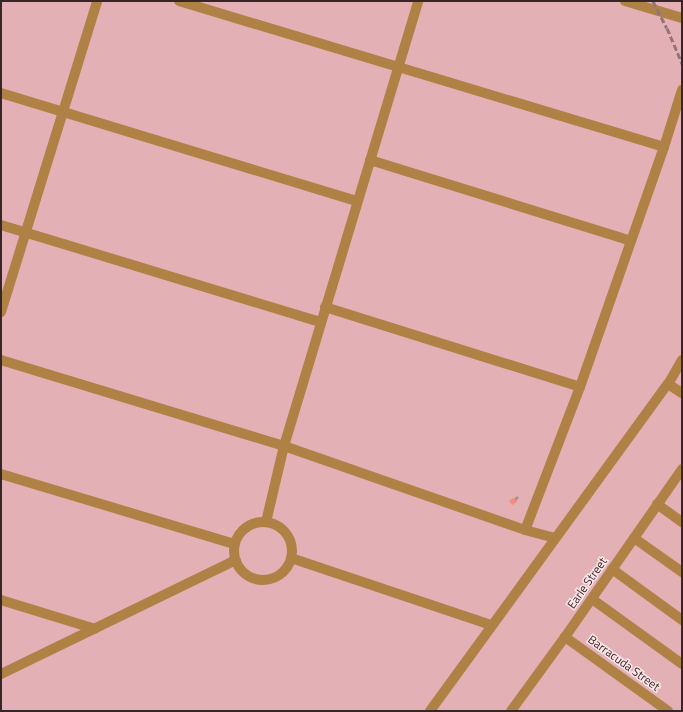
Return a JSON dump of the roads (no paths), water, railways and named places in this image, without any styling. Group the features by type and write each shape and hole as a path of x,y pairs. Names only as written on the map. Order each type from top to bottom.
{"street":[{"path":"1,312 96,1"},
{"path":"179,1 664,146"},
{"path":"266,522 284,446 418,1"},
{"path":"625,1 682,18"},
{"path":"524,530 580,387 632,240 682,90"},
{"path":"1,93 357,201"},
{"path":"370,160 632,240"},
{"path":"1,225 321,322"},
{"path":"326,307 580,387"},
{"path":"1,360 284,446 524,530 554,538"},
{"path":"430,711 554,538 668,384 682,360"},
{"path":"668,384 682,393"},
{"name":"Earle Street","path":"511,711 566,637 657,504 681,472"},
{"path":"1,474 236,544"},
{"path":"657,504 682,522"},
{"path":"266,522 281,528 287,534 291,542 292,558 283,572 277,577 265,579 253,578 246,574 236,560 236,544 244,530 250,525 266,522"},
{"path":"634,538 682,572"},
{"path":"292,558 492,625"},
{"path":"1,674 236,560"},
{"path":"612,570 682,620"},
{"path":"592,599 682,664"},
{"path":"1,600 96,629"},
{"name":"Barracuda Street","path":"566,637 668,711"}],"railway":[{"path":"653,1 667,28 682,64"}]}
